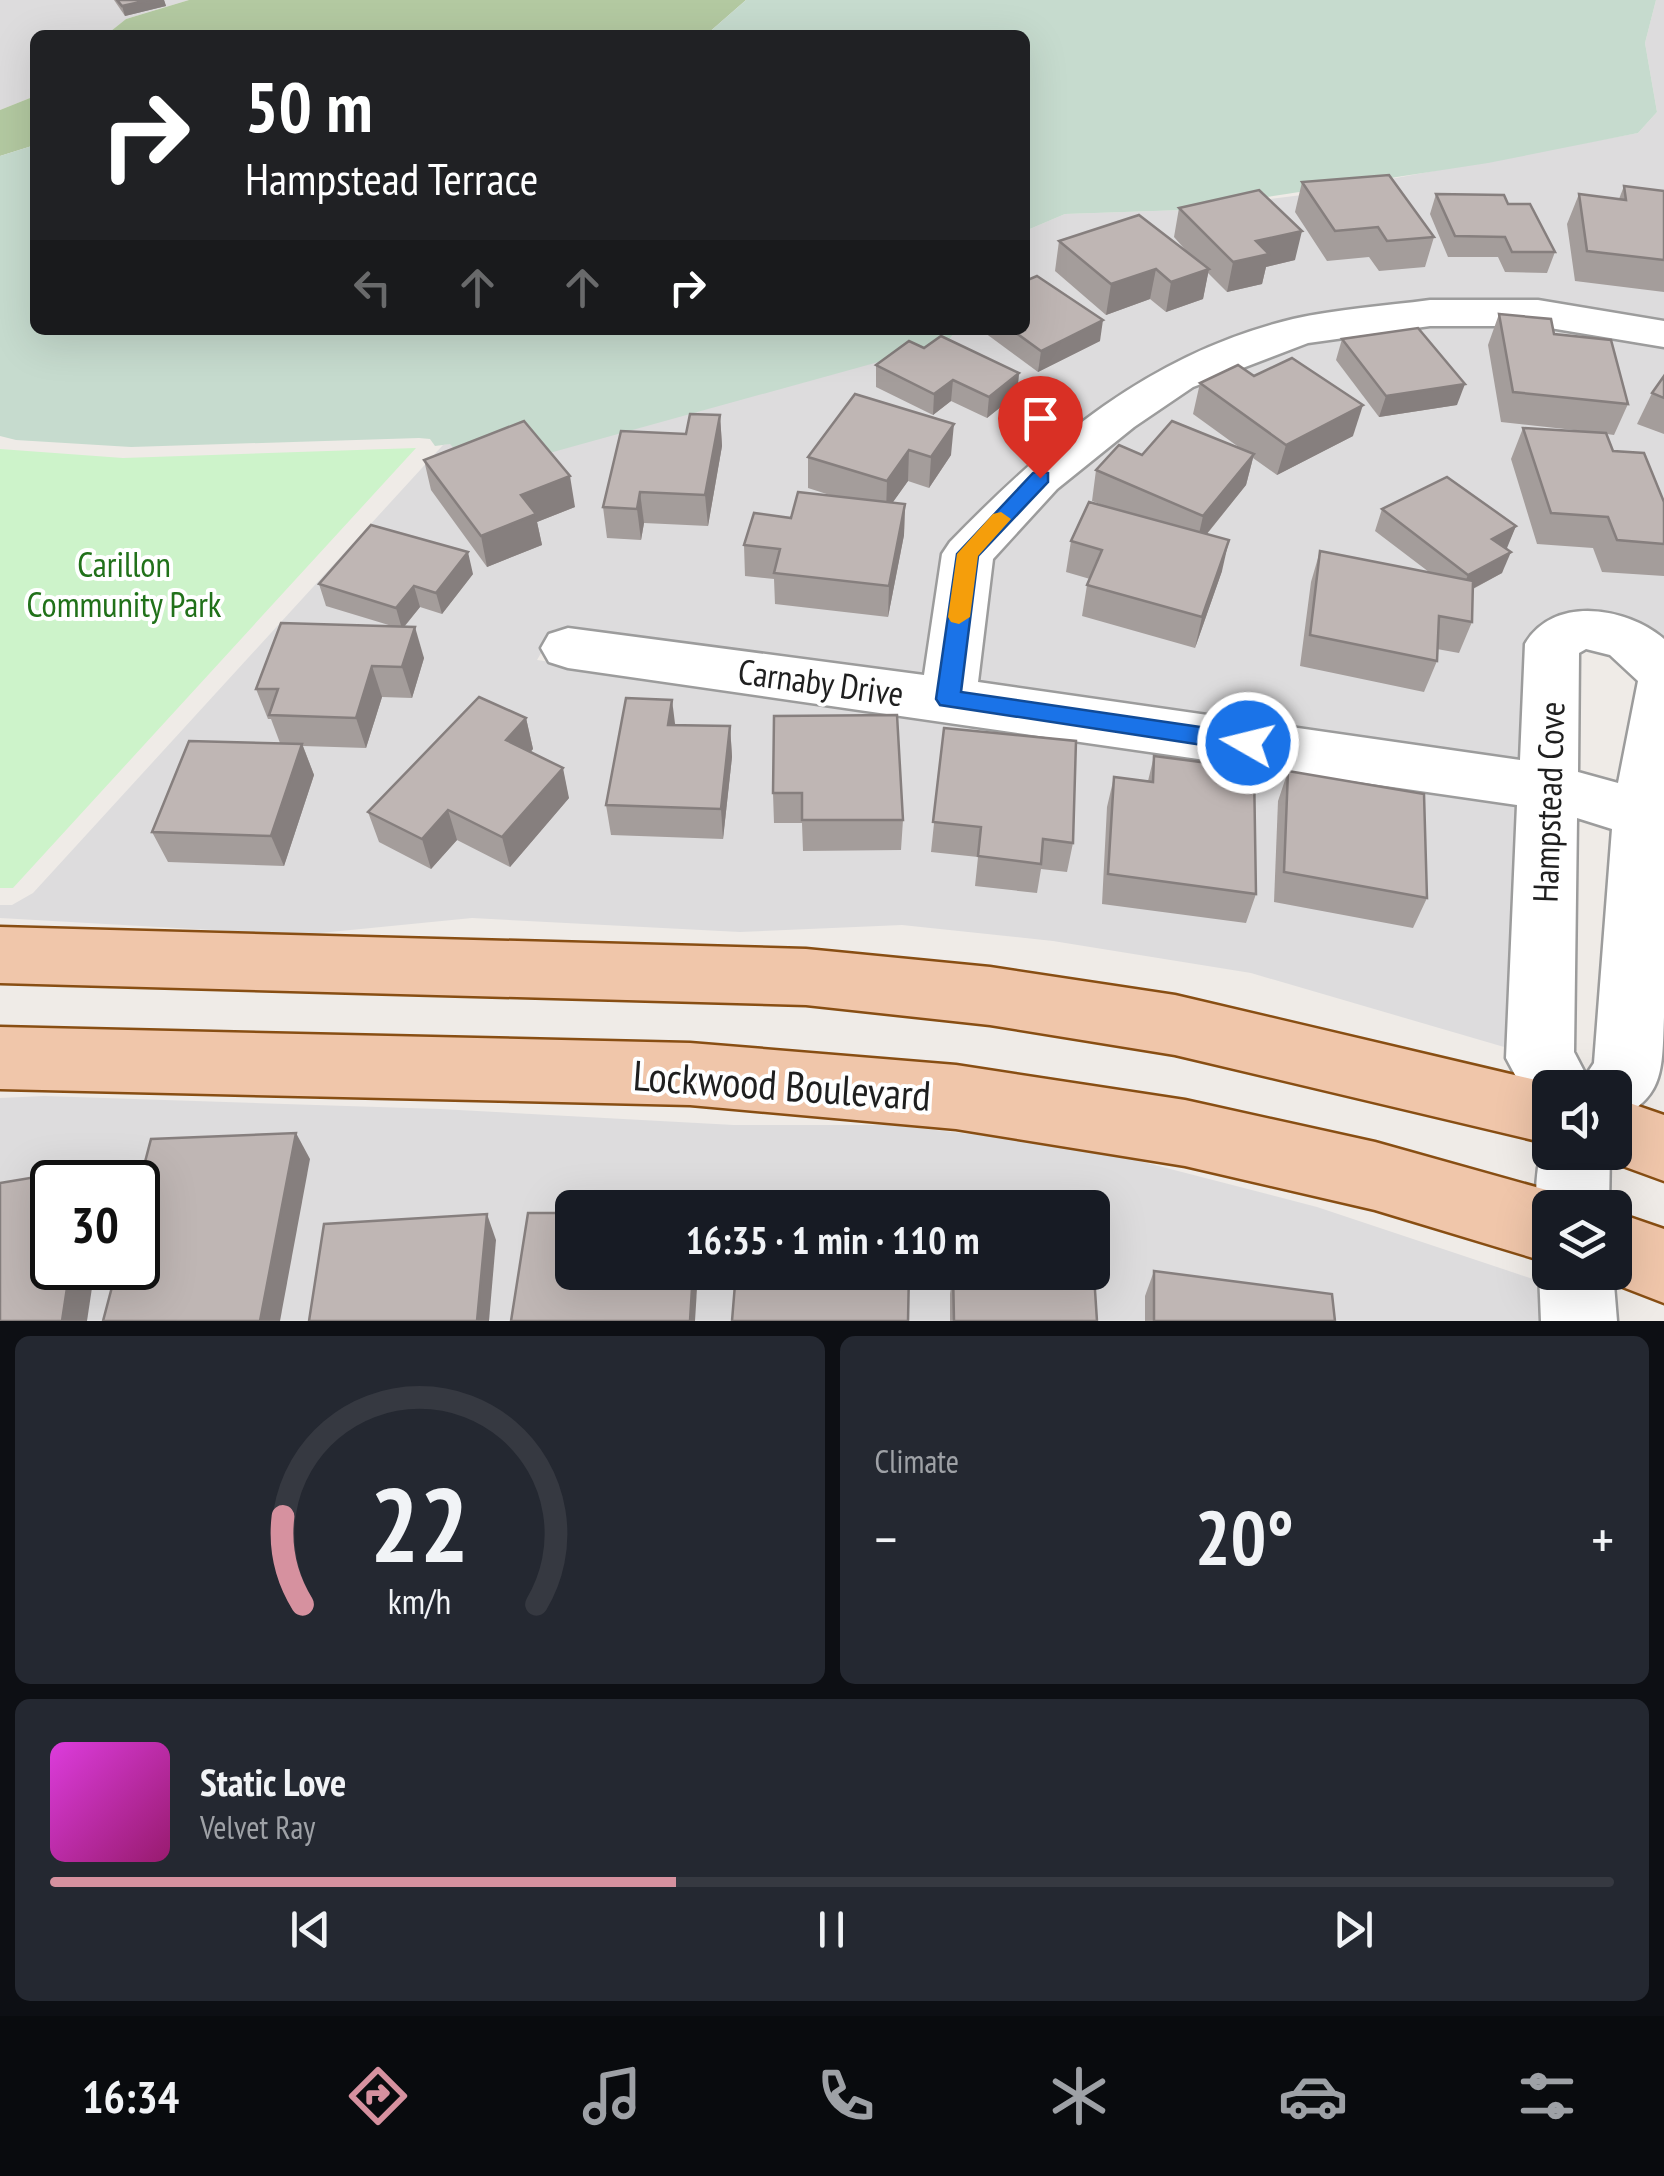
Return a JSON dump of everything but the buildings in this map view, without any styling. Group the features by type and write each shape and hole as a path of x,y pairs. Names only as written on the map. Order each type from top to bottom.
{"main road":[{"path":"0,956 825,979 990,996 1176,1025 1532,1108"},
{"name":"Lockwood Boulevard","path":"0,1058 690,1074 956,1096 1185,1133 1374,1176 1532,1222"},
{"path":"1632,1137 1664,1148"},
{"path":"1632,1254 1664,1266"}],"street":[{"path":"948,699 968,554 1040,478 1117,416 1177,377 1299,330 1430,314 1538,313 1664,334"},
{"name":"Hampstead Cove","path":"1547,1070 1540,1058 1552,644 1580,629 1612,633 1645,649 1664,674"},
{"name":"Carnaby Drive","path":"568,648 948,699 1549,788 1653,816"},
{"path":"1628,1070 1664,685"},
{"path":"1577,1290 1579,1321"}],"shaded area":[{"path":"0,0 189,0 126,19 112,30 30,30 30,98 0,110"},
{"path":"1656,0 1664,0 1664,324 1293,321 1161,369 1100,410 1024,470 949,547 927,679 555,629 537,660 1522,802 1511,1049 1251,973 1053,941 902,925 740,932 472,918 300,935 0,918 0,905 12,905 33,893 443,445 947,343 953,335 1030,335 1030,229 1065,214 1183,210 1310,194 1638,133 1657,112 1645,43"},
{"path":"1539,323 1664,345 1664,643 1635,627 1634,620 1603,611 1598,616 1563,616 1535,630 1528,640 1523,766 974,685 990,558 1058,484 1191,385 1309,340 1436,324"},
{"path":"44,1096 440,1109 734,1125 891,1125 1085,1147 1317,1207 1532,1279 1532,1290 1545,1290 1546,1321 0,1321 0,1098"}],"green space":[{"path":"189,0 746,0 712,30 112,30 126,19"},
{"path":"746,0 1656,0 1645,43 1657,112 1638,133 1488,163 1183,210 1065,214 1030,229 1030,30 712,30"},
{"path":"30,98 30,147 0,156 0,110"},
{"path":"30,147 30,335 953,335 947,343 477,473 450,444 435,446 430,439 419,438 131,447 16,440 0,436 0,156"},
{"name":"Carillon Community Park","path":"416,448 13,888 0,888 0,449 123,458"}],"slow traffic":[{"path":"959,617 968,554 1001,519"}],"route":[{"path":"1040,478 968,554 948,699 1248,743"}]}
